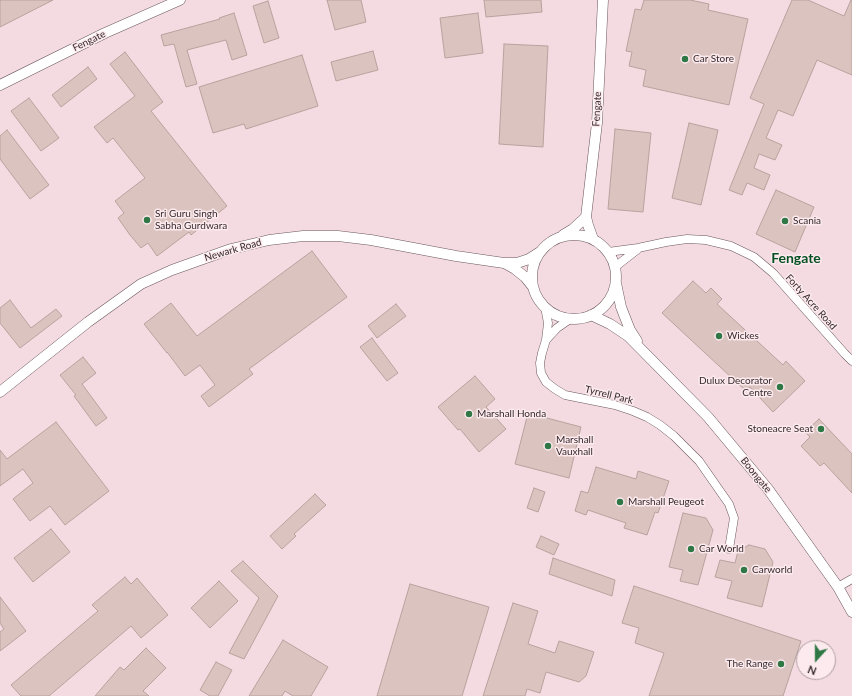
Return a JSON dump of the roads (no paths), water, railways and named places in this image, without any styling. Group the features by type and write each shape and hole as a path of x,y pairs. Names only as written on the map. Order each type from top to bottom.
{"street":[{"name":"Fengate","path":"0,85 105,33 180,0"},
{"name":"Fengate","path":"593,239 586,217 597,123 603,0"},
{"path":"560,237 582,235 593,239 601,244 612,259 616,275 616,284 613,294 600,310 591,315 570,319 556,315 545,307 537,298 533,287 532,274 534,262 540,252 549,243 572,229 586,217"},
{"name":"Newark Road","path":"0,392 88,322 141,284 172,270 231,248 269,240 303,236 338,236 371,240 456,256 504,263 517,263 529,259 540,252"},
{"name":"Forty Acre Road","path":"608,252 687,239 706,240 731,246 754,257 773,273 852,361"},
{"path":"615,267 638,248"},
{"name":"Newark Road","path":"504,263 516,269 533,287"},
{"name":"Boongate","path":"616,284 630,330 643,351"},
{"name":"Tyrrell Park","path":"545,307 548,323 546,340 540,363 541,373 546,382 565,395 616,405 633,411 647,417 674,436 699,462 728,504 734,518 729,549"},
{"name":"Boongate","path":"591,315 610,324 628,336 713,423 768,490 838,587 852,612"},
{"path":"546,340 557,328 570,319"},
{"path":"838,587 852,579"}],"place":[{"name":"Car Store","path":"685,59"},
{"name":"Sri Guru Singh Sabha Gurdwara","path":"147,220"},
{"name":"Scania","path":"785,221"},
{"name":"Wickes","path":"719,336"},
{"name":"Dulux Decorator Centre","path":"780,387"},
{"name":"Marshall Honda","path":"469,414"},
{"name":"Stoneacre Seat","path":"821,429"},
{"name":"Marshall Vauxhall","path":"548,446"},
{"name":"Marshall Peugeot","path":"620,502"},
{"name":"Car World","path":"691,549"},
{"name":"Carworld","path":"744,570"},
{"name":"The Range","path":"781,664"}],"district":[{"name":"Fengate","path":"796,258"}]}
